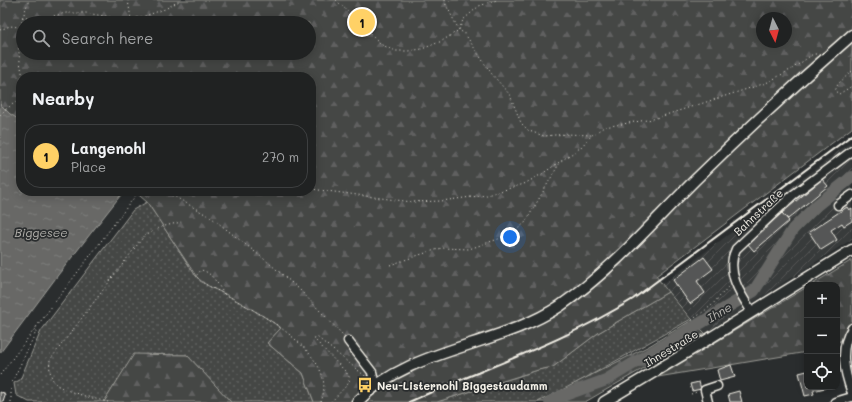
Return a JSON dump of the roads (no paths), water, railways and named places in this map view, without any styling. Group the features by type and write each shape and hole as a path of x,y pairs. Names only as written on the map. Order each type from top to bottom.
{"main road":[{"path":"358,402 376,381 436,356 497,336 522,326 559,306 574,295 604,271 714,161 770,108 852,35"},
{"name":"Ihnestraße","path":"604,402 750,309 852,250"}],"street":[{"name":"Bahnstraße","path":"750,309 736,283 733,255 740,243 793,195 852,151"},
{"path":"838,205 852,195"},
{"path":"852,328 844,345 846,376 852,393"},
{"path":"348,341 372,372 376,381"},
{"path":"708,402 705,390 717,386"},
{"path":"835,402 852,397"}],"water":[{"name":"Biggesee","path":"0,104 16,118 16,196 120,196 58,275 0,353"}],"waterway":[{"name":"Ihne","path":"550,402 606,380 754,291 793,229 817,205 852,177"}],"railway":[{"path":"409,402 551,342 606,315 633,299 852,135"}],"place":[{"name":"Langenohl","path":"362,22"},
{"name":"Neu-Listernohl Biggestaudamm","path":"365,385"}]}
